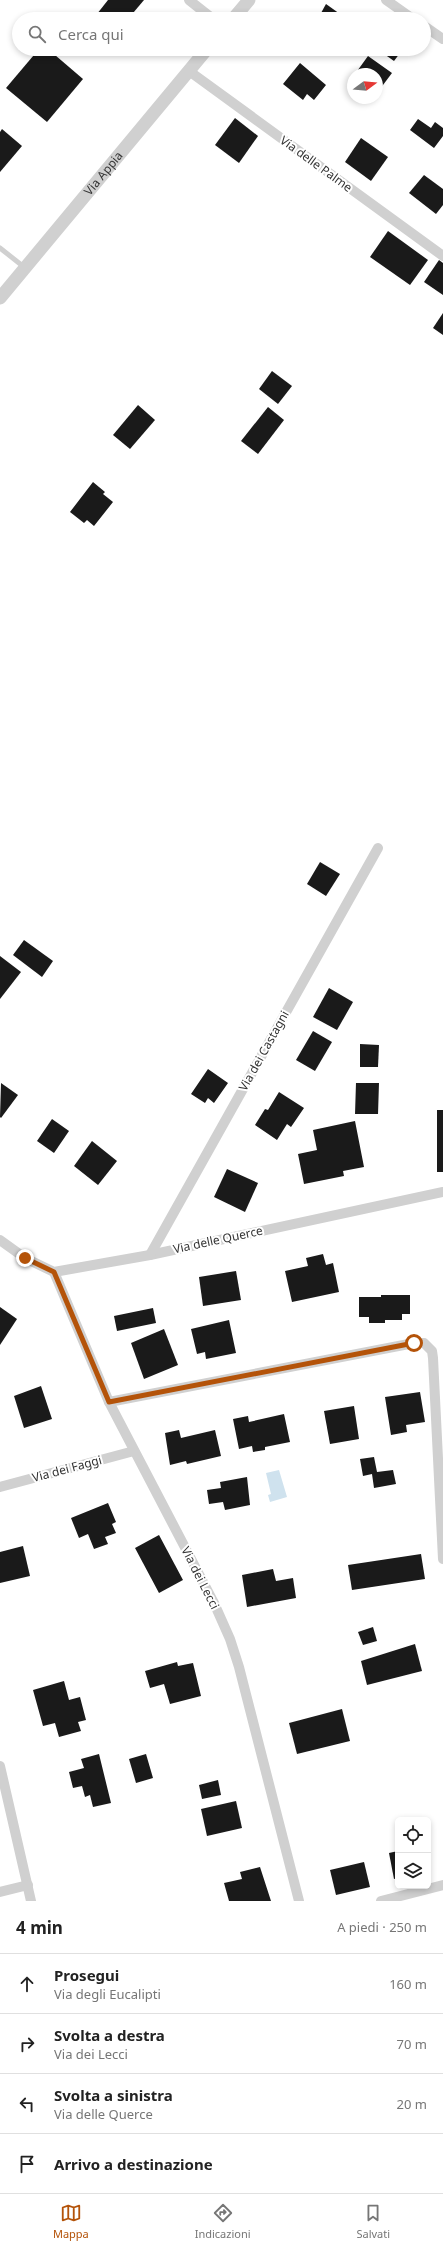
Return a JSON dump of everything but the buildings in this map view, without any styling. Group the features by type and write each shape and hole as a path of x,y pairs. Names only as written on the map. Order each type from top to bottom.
{"street":[{"path":"189,0 204,12"},
{"path":"239,12 249,0"},
{"path":"386,0 403,12"},
{"path":"431,31 443,39"},
{"name":"Via Appia","path":"0,298 201,56"},
{"name":"Via delle Palme","path":"189,71 443,256"},
{"name":"Via dei Castagni","path":"150,1254 378,848"},
{"name":"Via delle Querce","path":"54,1272 150,1254 443,1192"},
{"path":"0,1240 25,1258 54,1272"},
{"name":"Via dei Lecci","path":"54,1272 109,1402 214,1604 233,1649 299,1901"},
{"path":"109,1402 414,1343 424,1343 432,1351 433,1358 443,1559"},
{"name":"Via dei Faggi","path":"0,1487 134,1451"},
{"path":"0,1766 31,1901"},
{"path":"0,1892 28,1885"},
{"path":"381,1901 443,1885"}],"lane":[{"path":"0,248 25,268"}],"water":[{"path":"279,1470 287,1497 270,1502 268,1495 271,1494 266,1473"}],"route":[{"path":"25,1258 54,1272 109,1402 414,1343"}]}
